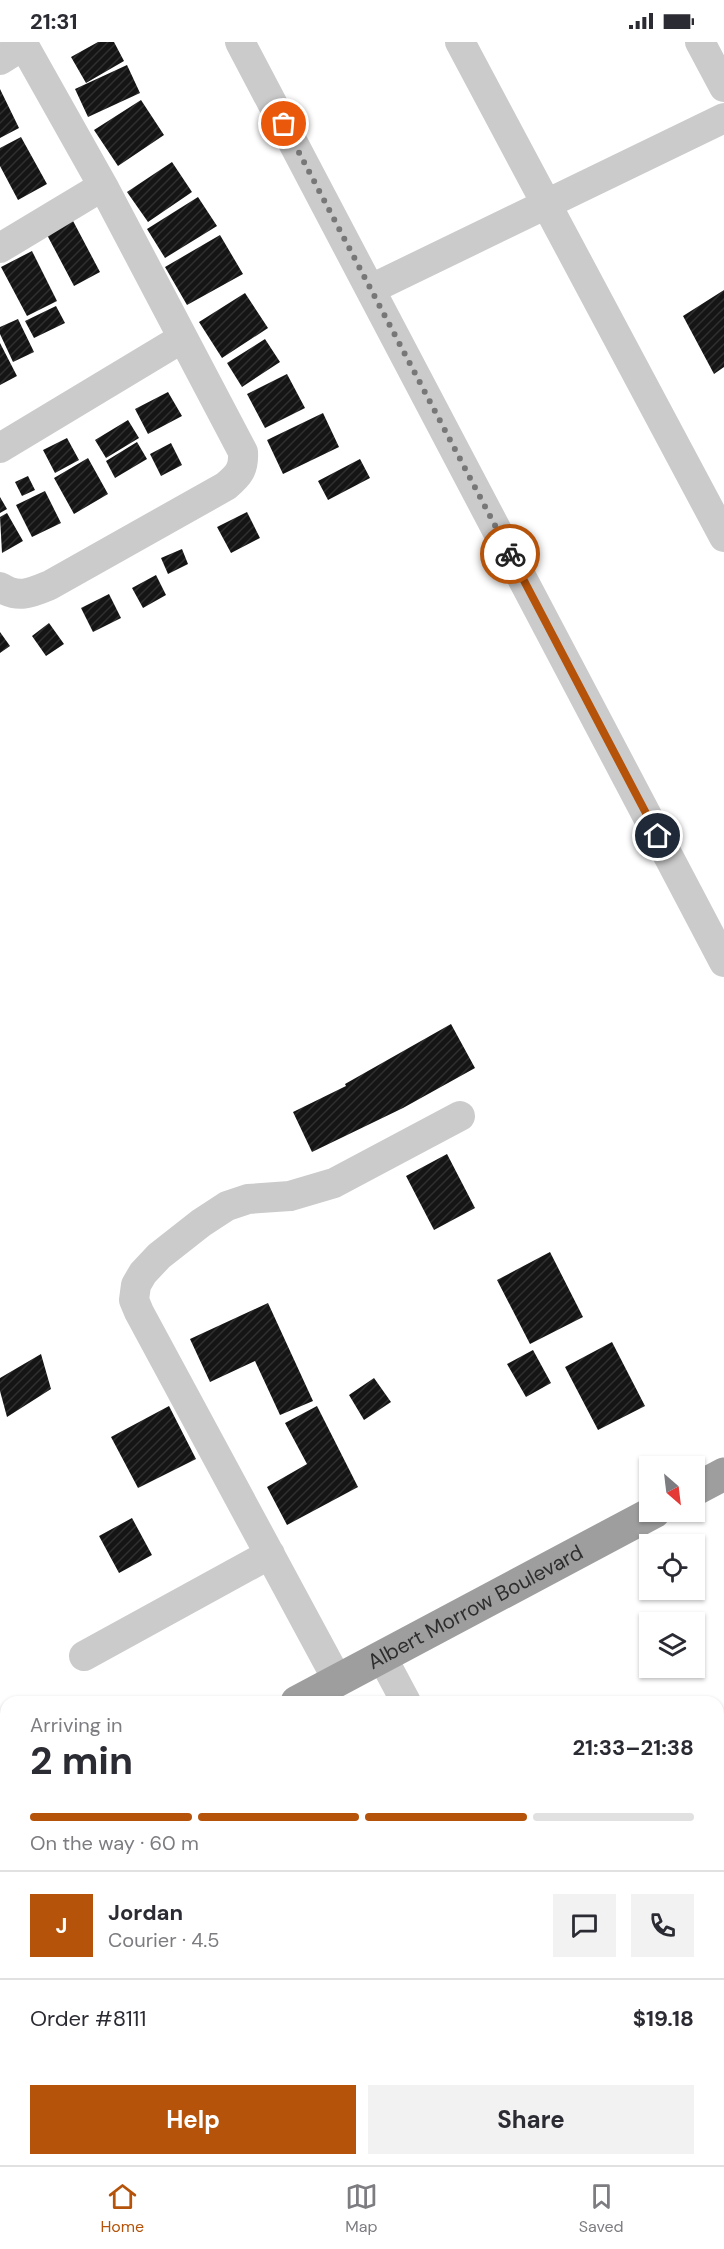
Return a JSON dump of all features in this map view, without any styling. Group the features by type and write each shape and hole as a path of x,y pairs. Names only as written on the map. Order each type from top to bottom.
{"highway":[{"path":"705,1484 724,1474"},
{"name":"Albert Morrow Boulevard","path":"309,1696 639,1520"}],"street":[{"path":"240,42 724,962"},
{"path":"460,42 549,205 724,537"},
{"path":"700,42 724,87"},
{"path":"0,587 11,594 26,595 50,585 226,486 240,475 244,463 243,452 181,339 103,186 16,49"},
{"path":"371,289 549,205 724,118"},
{"path":"0,248 103,186"},
{"path":"0,448 181,339"},
{"path":"338,1681 140,1312 134,1300 136,1285 159,1256 227,1206 248,1199 290,1196 334,1183 460,1116"},
{"path":"84,1656 270,1554"},
{"path":"382,1657 403,1696"}],"building":[{"path":"98,42 114,42 124,61 86,83 71,57"},
{"path":"127,65 140,93 88,117 75,89"},
{"path":"0,89 19,128 0,138"},
{"path":"141,100 164,135 118,166 94,130"},
{"path":"21,137 47,184 18,200 0,166 0,148"},
{"path":"172,162 192,192 148,222 127,192"},
{"path":"198,197 217,226 165,258 147,229"},
{"path":"72,219 100,272 74,286 46,233"},
{"path":"220,235 243,274 187,305 165,267"},
{"path":"32,251 57,301 27,316 1,267"},
{"path":"724,290 724,367 714,374 683,316"},
{"path":"245,293 268,328 222,358 199,322"},
{"path":"56,306 65,323 34,338 25,321"},
{"path":"18,319 34,352 13,362 0,334 0,327"},
{"path":"265,339 280,362 242,387 227,363"},
{"path":"0,343 17,376 0,385"},
{"path":"287,374 305,408 265,428 247,394"},
{"path":"168,392 182,416 148,434 135,409"},
{"path":"323,413 339,447 283,474 267,440"},
{"path":"128,420 139,438 106,458 95,440"},
{"path":"67,438 79,460 55,473 43,450"},
{"path":"137,442 147,459 115,478 106,461"},
{"path":"171,443 182,465 161,476 150,454"},
{"path":"88,458 108,494 74,514 54,478"},
{"path":"360,459 370,478 328,500 318,481"},
{"path":"28,476 35,490 22,496 15,482"},
{"path":"45,491 61,523 32,537 16,505"},
{"path":"0,497 7,509 0,513"},
{"path":"247,512 260,538 231,553 217,527"},
{"path":"7,513 23,541 2,553 0,517"},
{"path":"182,549 188,564 168,574 161,558"},
{"path":"156,575 166,595 143,608 132,588"},
{"path":"109,594 121,618 93,632 81,608"},
{"path":"49,623 64,644 46,656 32,636"},
{"path":"0,632 10,646 0,653"},
{"path":"451,1024 475,1068 403,1108 312,1152 293,1112 346,1086 345,1084"},
{"path":"447,1154 475,1208 434,1230 406,1176"},
{"path":"550,1252 583,1317 530,1344 497,1280"},
{"path":"268,1303 313,1401 280,1415 255,1361 210,1382 190,1339"},
{"path":"612,1342 645,1406 598,1430 565,1367"},
{"path":"533,1350 551,1383 526,1397 507,1364"},
{"path":"41,1354 51,1389 7,1417 0,1391 0,1378"},
{"path":"374,1378 391,1402 364,1420 349,1395"},
{"path":"169,1406 196,1459 138,1488 111,1437"},
{"path":"317,1406 358,1487 287,1525 267,1487 307,1464 285,1423"},
{"path":"132,1518 152,1555 119,1573 99,1536"}],"way so far":[{"path":"284,124 510,554"}],"route":[{"path":"510,554 658,836"}]}
